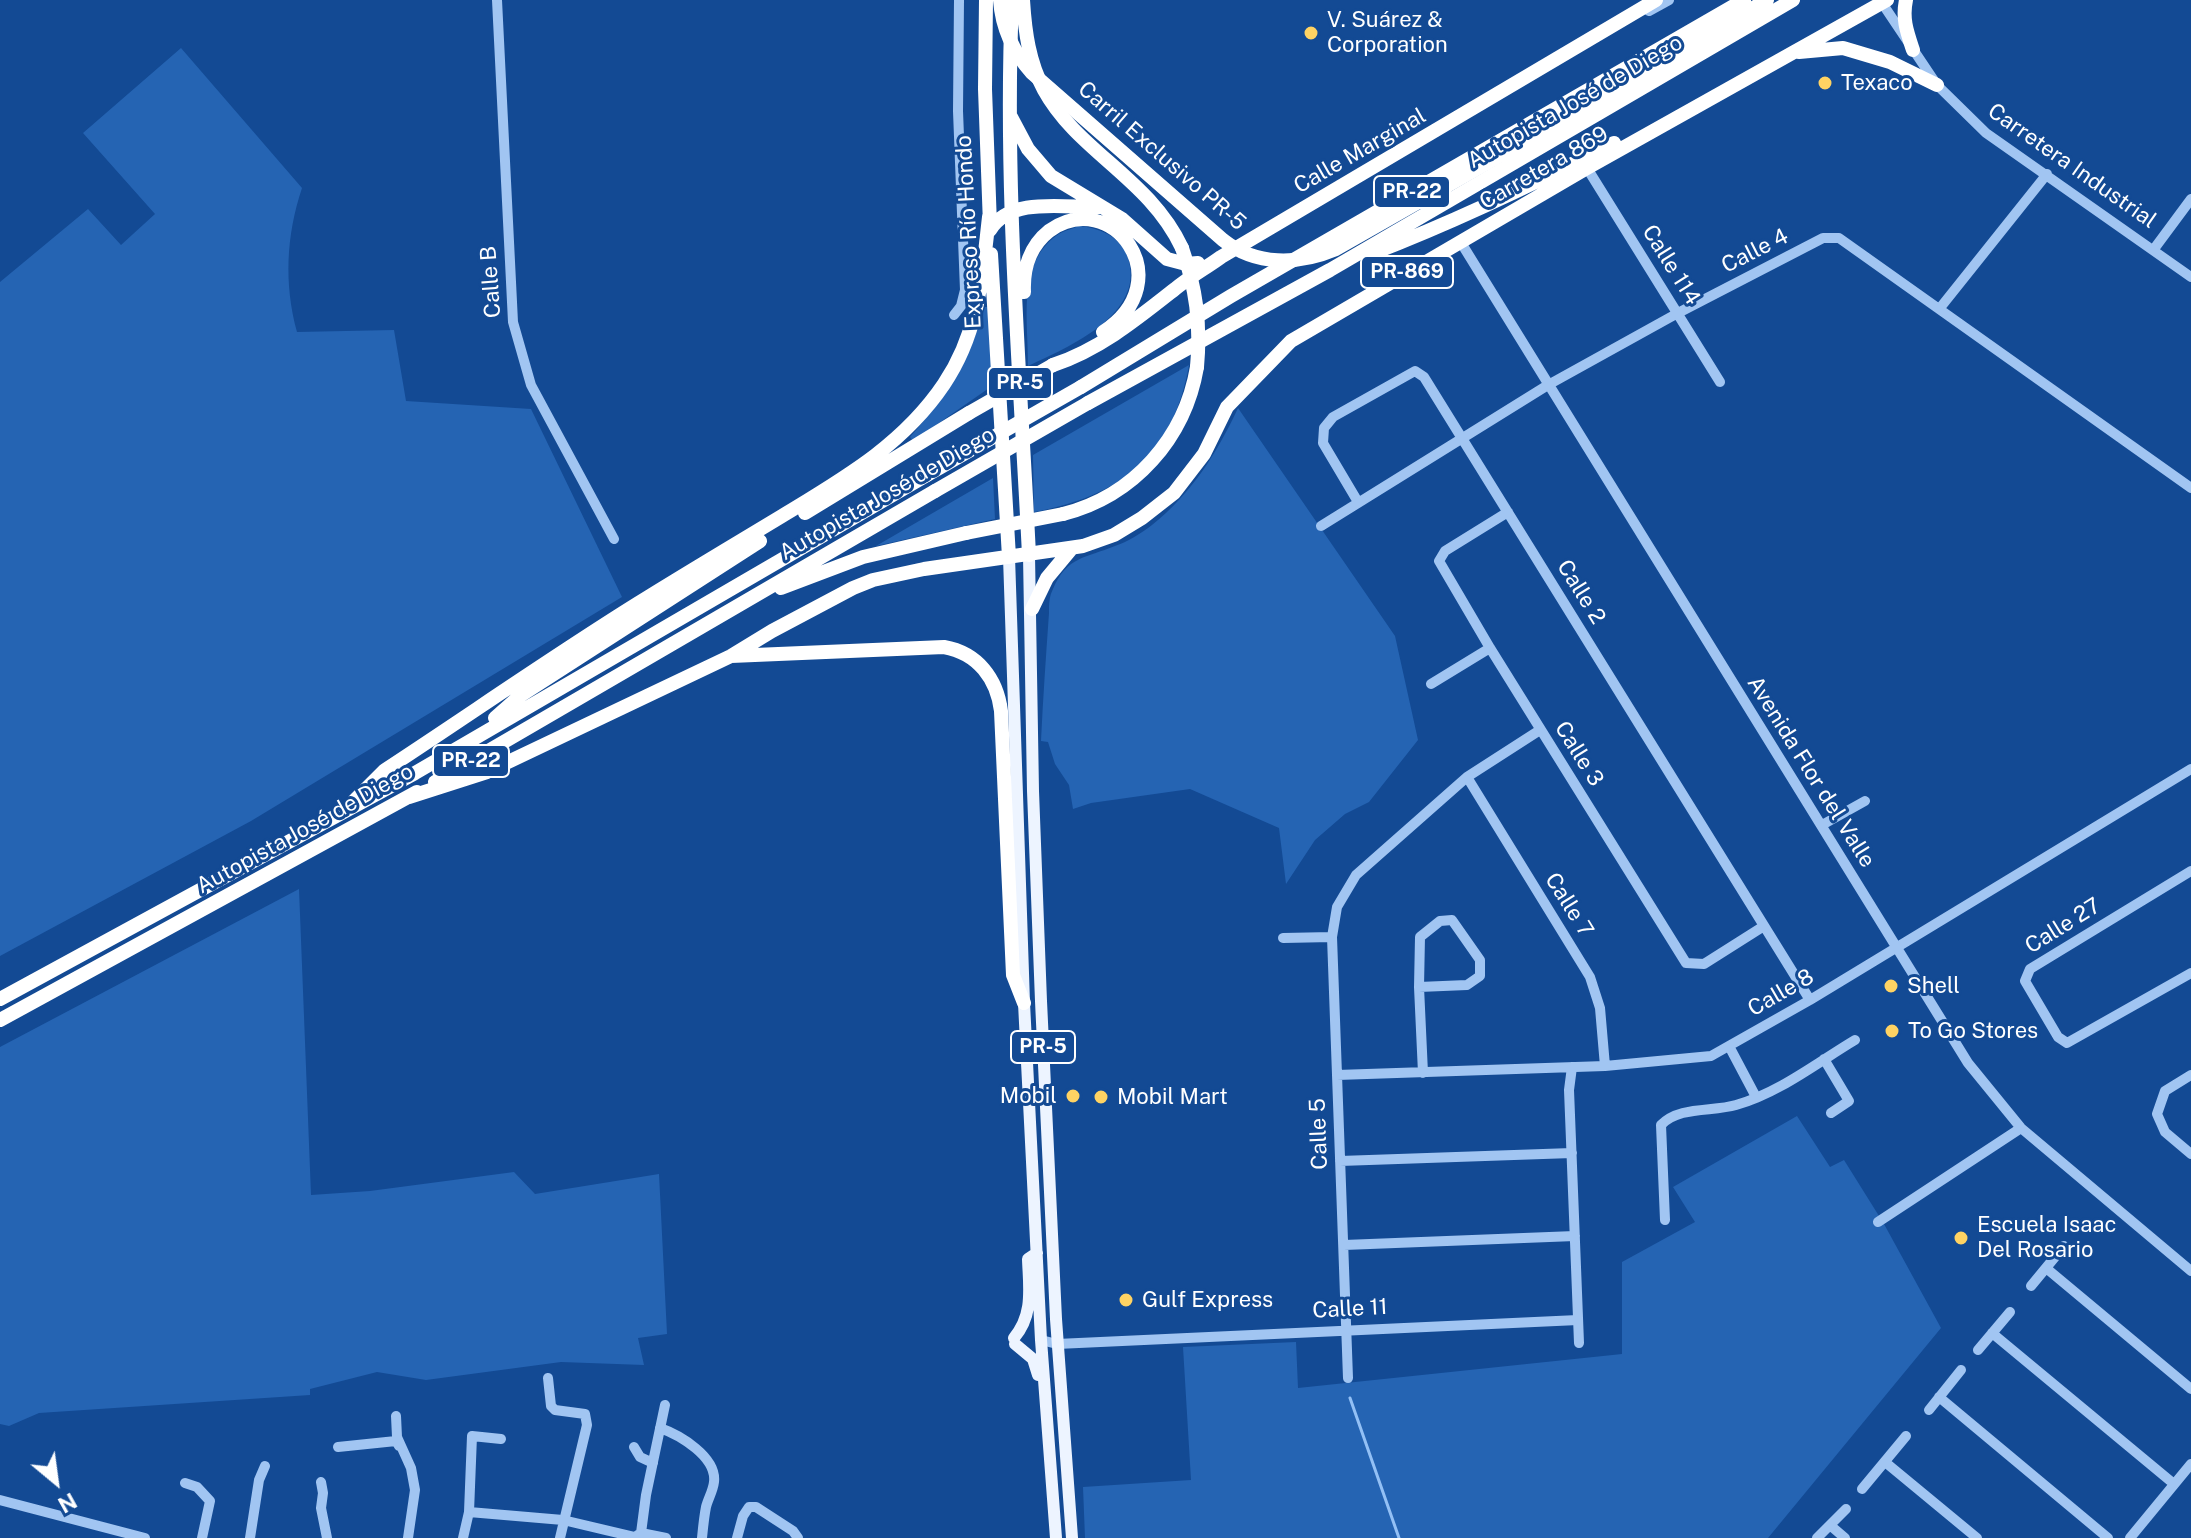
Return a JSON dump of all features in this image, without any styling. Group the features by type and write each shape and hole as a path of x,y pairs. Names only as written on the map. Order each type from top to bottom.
{"highway":[{"name":"Expreso Río Hondo","path":"986,0 985,89 990,223 1009,557"},
{"name":"Carril Exclusivo PR-5","path":"1000,0 1006,33 1014,50 1032,73 1223,240 1241,252 1272,261 1304,259 1336,249 1767,1"},
{"name":"Expreso Río Hondo","path":"1012,0 1009,113 1011,211 1029,555"},
{"path":"747,601 863,557 1063,514 1092,504 1134,479 1152,462 1180,421 1194,385 1200,335 1197,302 1182,248 1171,227 1143,191 1072,126 1050,99 1030,54 1023,0"},
{"name":"Calle Marginal","path":"1053,365 1071,359 1124,328 1221,257 1656,0"},
{"name":"Autopista José de Diego","path":"0,999 473,739 1744,0"},
{"name":"Autopista José de Diego","path":"0,1020 409,797 1088,403 1330,270 1793,0"},
{"path":"1906,0 1903,13 1913,50"},
{"name":"Carretera 869","path":"409,797 487,772 731,656 772,631 873,580 924,569 1072,548 1114,535 1174,493 1204,454 1227,407 1291,341 1587,168 1883,1"},
{"name":"PR-869","path":"1795,52 1843,48 1890,62 1937,85"},
{"path":"1330,270 1428,233 1533,184 1674,111 1724,91"},
{"path":"1009,113 1040,166 1061,183 1122,219 1167,259 1186,264 1221,257"},
{"path":"341,814 385,770 625,612 861,467 900,438 946,382 971,329 979,300 990,223 1011,211 1067,205 1100,207"},
{"path":"473,739 521,695 746,549 1053,365 1113,325 1131,306 1138,291 1139,269 1127,241 1109,226 1086,220 1069,222 1046,234 1035,245 1028,262 1023,283 1024,308 1017,321"},
{"path":"1032,609 1047,578 1072,548"},
{"path":"731,656 944,647 962,652 980,664 996,688 1001,711 1013,975 1024,1003"}],"main road":[{"name":"PR-5","path":"1029,555 1039,951 1057,1344 1072,1538"},
{"name":"PR-5","path":"1009,557 1024,1003 1041,1340 1056,1538"},
{"path":"1018,848 1025,864 1030,942 1039,951"},
{"path":"1037,1253 1028,1259 1029,1310 1015,1341 1033,1359 1039,1383 1045,1390"}],"street":[{"name":"Calle B","path":"497,0 513,322 531,385 614,539"},
{"path":"954,315 961,306 965,290 958,111 959,0"},
{"name":"Calle Marginal","path":"1521,82 1669,0"},
{"name":"Carretera Industrial","path":"1883,1 1937,85 1986,133 2191,277"},
{"name":"Calle 114","path":"1587,168 1720,382"},
{"path":"1940,308 2047,174"},
{"path":"2154,249 2191,199"},
{"name":"Calle 4","path":"1321,526 1548,385 1823,238 1839,238 2191,488"},
{"name":"Avenida Flor del Valle","path":"1460,241 1968,1063 2021,1128 2191,1271"},
{"name":"Calle 2","path":"1358,502 1323,443 1324,428 1333,417 1415,371 1424,377 1810,1000"},
{"name":"Calle 3","path":"1508,512 1445,551 1439,561 1540,730 1686,963 1704,964 1764,926"},
{"path":"1431,684 1490,648"},
{"name":"Calle 5","path":"1348,1378 1332,937 1337,907 1356,875 1467,777 1540,730"},
{"name":"Calle 8","path":"1337,1075 1605,1066 1711,1056 1810,1000 2191,769"},
{"name":"Calle 7","path":"1467,777 1590,977 1600,1008 1605,1066"},
{"path":"1822,825 1865,801"},
{"name":"Calle 27","path":"2191,871 2030,969 2025,981 2058,1037 2067,1043 2191,973"},
{"path":"1419,987 1467,985 1480,976 1480,960 1452,920 1440,921 1420,937 1419,987 1423,1073"},
{"path":"1283,938 1332,937"},
{"path":"1665,1220 1661,1125 1670,1115 1735,1105 1756,1097 1855,1040"},
{"path":"1729,1046 1756,1097"},
{"path":"1824,1059 1849,1101 1831,1113"},
{"path":"1572,1067 1569,1090 1579,1343"},
{"path":"2191,1075 2165,1091 2157,1114 2165,1132 2191,1154"},
{"path":"1878,1222 2021,1128"},
{"path":"1340,1161 1572,1153"},
{"path":"1344,1245 1575,1236"},
{"path":"2031,1286 2064,1246"},
{"path":"2046,1268 2191,1389"},
{"path":"1978,1350 2010,1312"},
{"name":"Calle 11","path":"1041,1340 1057,1344 1578,1320"},
{"path":"1992,1333 2174,1484"},
{"path":"1929,1410 1961,1370"},
{"path":"548,1378 551,1406 555,1410 585,1414 587,1425 560,1538"},
{"path":"1939,1397 2108,1538"},
{"path":"637,1536 665,1405"},
{"path":"396,1416 400,1448"},
{"path":"660,1428 692,1443 713,1471 714,1480 702,1538"},
{"path":"463,1538 469,1512 472,1436 501,1439"},
{"path":"1862,1489 1906,1436"},
{"path":"338,1447 396,1441 411,1468 415,1490 408,1538"},
{"path":"634,1447 640,1457 653,1463"},
{"path":"1885,1462 1977,1538"},
{"path":"2130,1538 2191,1464"},
{"path":"250,1538 259,1480 265,1466"},
{"path":"321,1482 321,1508 327,1538"},
{"path":"185,1483 197,1487 210,1501 202,1538"},
{"path":"0,1500 145,1538"},
{"path":"737,1538 749,1507 756,1507 793,1531 798,1538"},
{"path":"1817,1538 1846,1509"},
{"path":"469,1512 563,1520 637,1536 666,1538"},
{"path":"1831,1526 1845,1538"}],"shaded area":[{"path":"181,48 302,188 293,224 289,260 290,296 297,332 394,330 406,401 531,409 622,597 251,821 0,956 0,282 88,209 121,245 155,214 83,133"},
{"path":"1079,226 1108,234 1125,250 1131,278 1126,296 1100,326 1028,366 1027,296 1035,263 1043,248 1056,236"},
{"path":"985,307 989,307 992,386 913,441 910,437 947,391 964,362"},
{"path":"1189,365 1170,424 1156,447 1138,466 1093,495 1034,512 1033,455"},
{"path":"1238,408 1395,636 1418,740 1369,802 1345,814 1315,840 1286,884 1279,828 1190,789 1091,803 1073,809 1069,785 1055,764 1048,742 1041,741 1050,601 1058,578 1071,564 1129,540 1166,513 1202,471"},
{"path":"993,478 995,519 876,546"},
{"path":"299,889 311,1195 370,1191 514,1172 535,1194 659,1174 667,1334 638,1338 644,1365 561,1362 426,1380 377,1372 310,1389 310,1395 39,1413 9,1426 0,1424 0,1047"},
{"path":"1797,1116 1830,1167 1844,1160 1884,1224 1941,1328 1768,1538 1085,1538 1083,1487 1191,1480 1183,1347 1296,1342 1298,1388 1622,1354 1622,1262 1695,1222 1673,1187"}],"waterway":[{"path":"1350,1398 1399,1538"}],"place":[{"name":"V. Suárez & Corporation","path":"1311,33"},
{"name":"Texaco","path":"1825,83"},
{"name":"Shell","path":"1891,986"},
{"name":"To Go Stores","path":"1892,1031"},
{"name":"Mobil","path":"1073,1096"},
{"name":"Mobil Mart","path":"1101,1097"},
{"name":"Escuela Isaac Del Rosario","path":"1961,1238"},
{"name":"Gulf Express","path":"1126,1300"}]}
